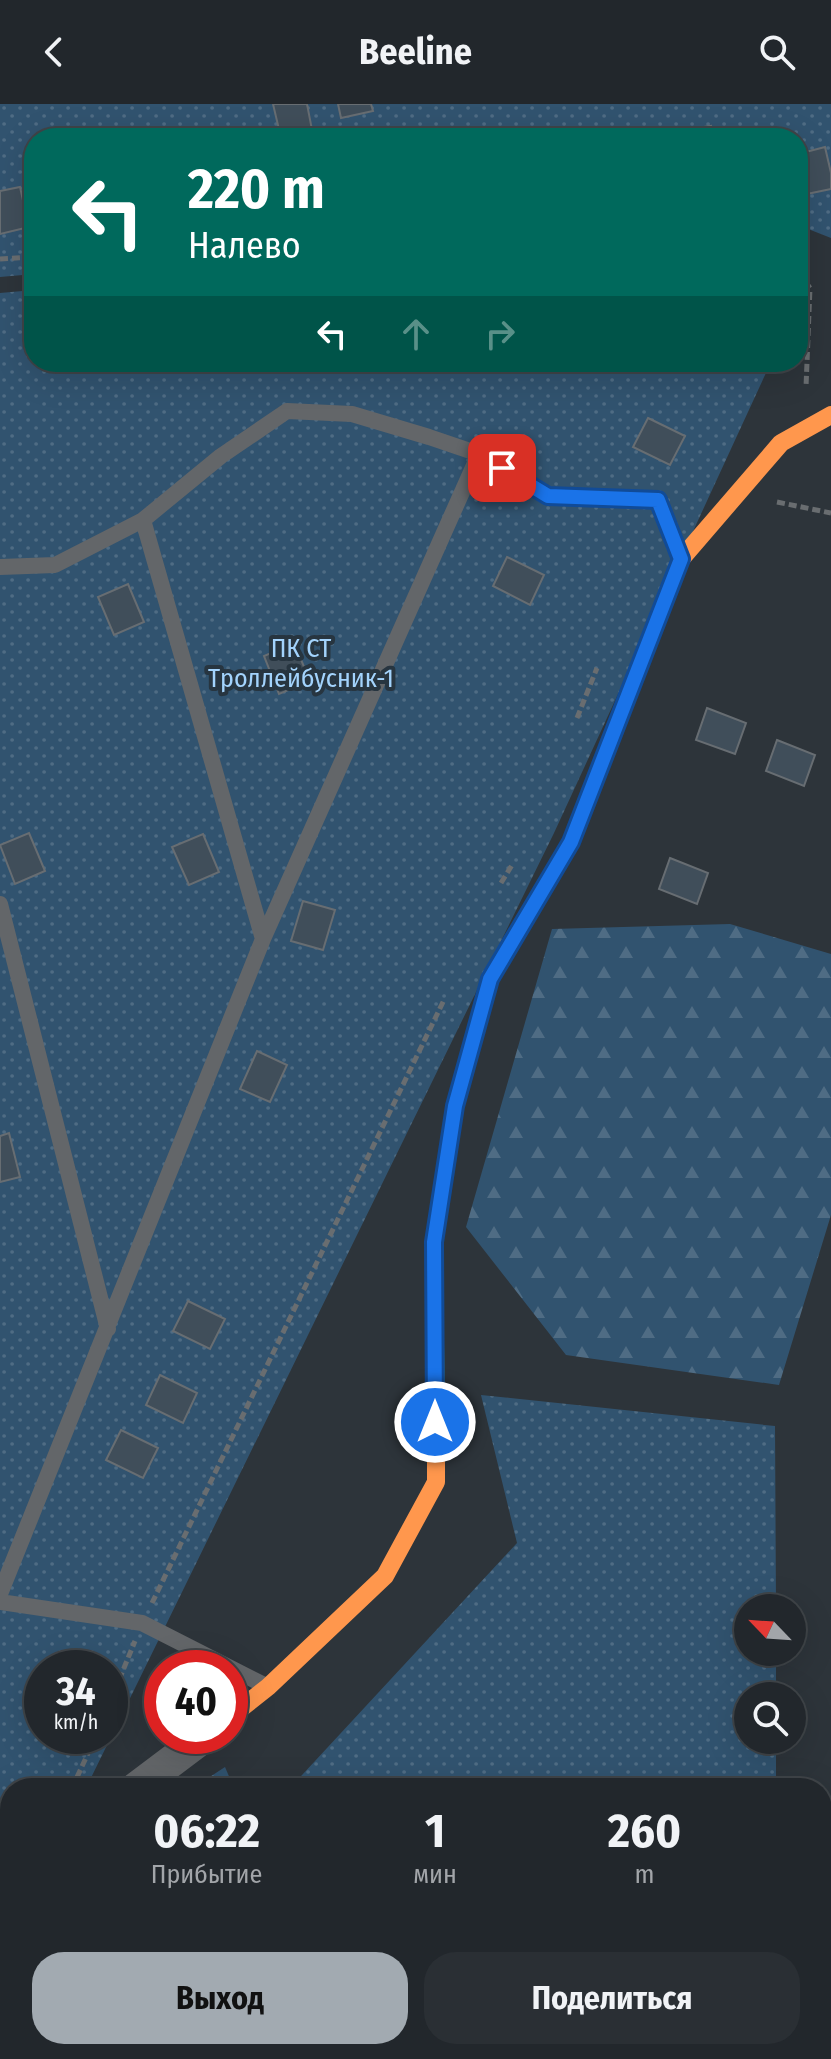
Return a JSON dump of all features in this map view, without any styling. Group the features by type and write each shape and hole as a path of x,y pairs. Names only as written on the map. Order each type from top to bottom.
{"street":[{"path":"248,1703 385,1576 436,1482 434,1242 455,1106 490,979 571,842 681,559 781,443 831,415"},
{"path":"149,1778 181,1754"}],"lane":[{"path":"0,567 55,565 143,520 221,456 287,411 352,414 479,454 548,496 658,500 681,559"},
{"path":"0,1594 263,939 479,454"},
{"path":"143,520 263,939"},
{"path":"0,904 108,1329"},
{"path":"0,1602 142,1623 268,1687"}],"path":[{"path":"0,259 24,258"},
{"path":"808,285 808,353"},
{"path":"800,400 807,385 807,372"},
{"path":"736,495 831,513"},
{"path":"574,732 582,702 598,664"},
{"path":"498,889 513,864"},
{"path":"128,1658 450,987"},
{"path":"77,1778 88,1754"}],"green space":[{"path":"0,104 831,104 831,238 808,229 808,128 24,128 24,275 0,277"},
{"name":"ПК СТ Троллейбусник-1","path":"24,291 24,372 766,372 554,833 154,1650 144,1650 144,1670 128,1702 128,1650 24,1650 24,1754 103,1754 91,1778 0,1778 0,293"},
{"path":"730,924 831,954 831,1215 779,1385 566,1355 466,1227 552,929"},
{"path":"481,1395 775,1426 776,1594 734,1594 734,1666 776,1666 776,1682 734,1682 734,1754 776,1754 776,1778 299,1778 517,1543"},
{"path":"225,1767 230,1778 208,1778"}],"building":[{"path":"273,104 307,104 312,128 279,128"},
{"path":"338,104 371,104 373,111 341,118"},
{"path":"825,147 831,189 808,194 808,151"},
{"path":"20,187 24,228 0,234 0,191"},
{"path":"648,418 685,436 670,465 633,447"},
{"path":"507,557 544,575 530,605 493,586"},
{"path":"128,584 144,622 114,635 98,597"},
{"path":"294,643 310,681 279,694 264,656"},
{"path":"707,708 746,723 735,754 696,740"},
{"path":"777,740 815,755 804,786 766,771"},
{"path":"29,833 45,871 15,884 0,845"},
{"path":"203,834 219,872 189,885 172,847"},
{"path":"670,858 708,873 697,904 659,889"},
{"path":"303,901 335,910 323,950 291,941"},
{"path":"257,1051 287,1065 270,1102 240,1089"},
{"path":"9,1133 20,1177 0,1182 0,1136"},
{"path":"188,1301 225,1319 210,1349 173,1331"},
{"path":"160,1375 197,1393 183,1423 146,1405"},
{"path":"121,1430 158,1448 143,1478 106,1460"}],"traffic: fast":[{"path":"436,1444 434,1242 455,1106 490,979 571,842 578,824"}],"traffic: slow":[{"path":"578,824 681,559 781,443 831,415"},
{"path":"248,1703 385,1576 436,1482 436,1444"}],"route":[{"path":"435,1422 434,1242 455,1106 490,979 571,842 681,559 658,500 548,496 502,468"}]}
